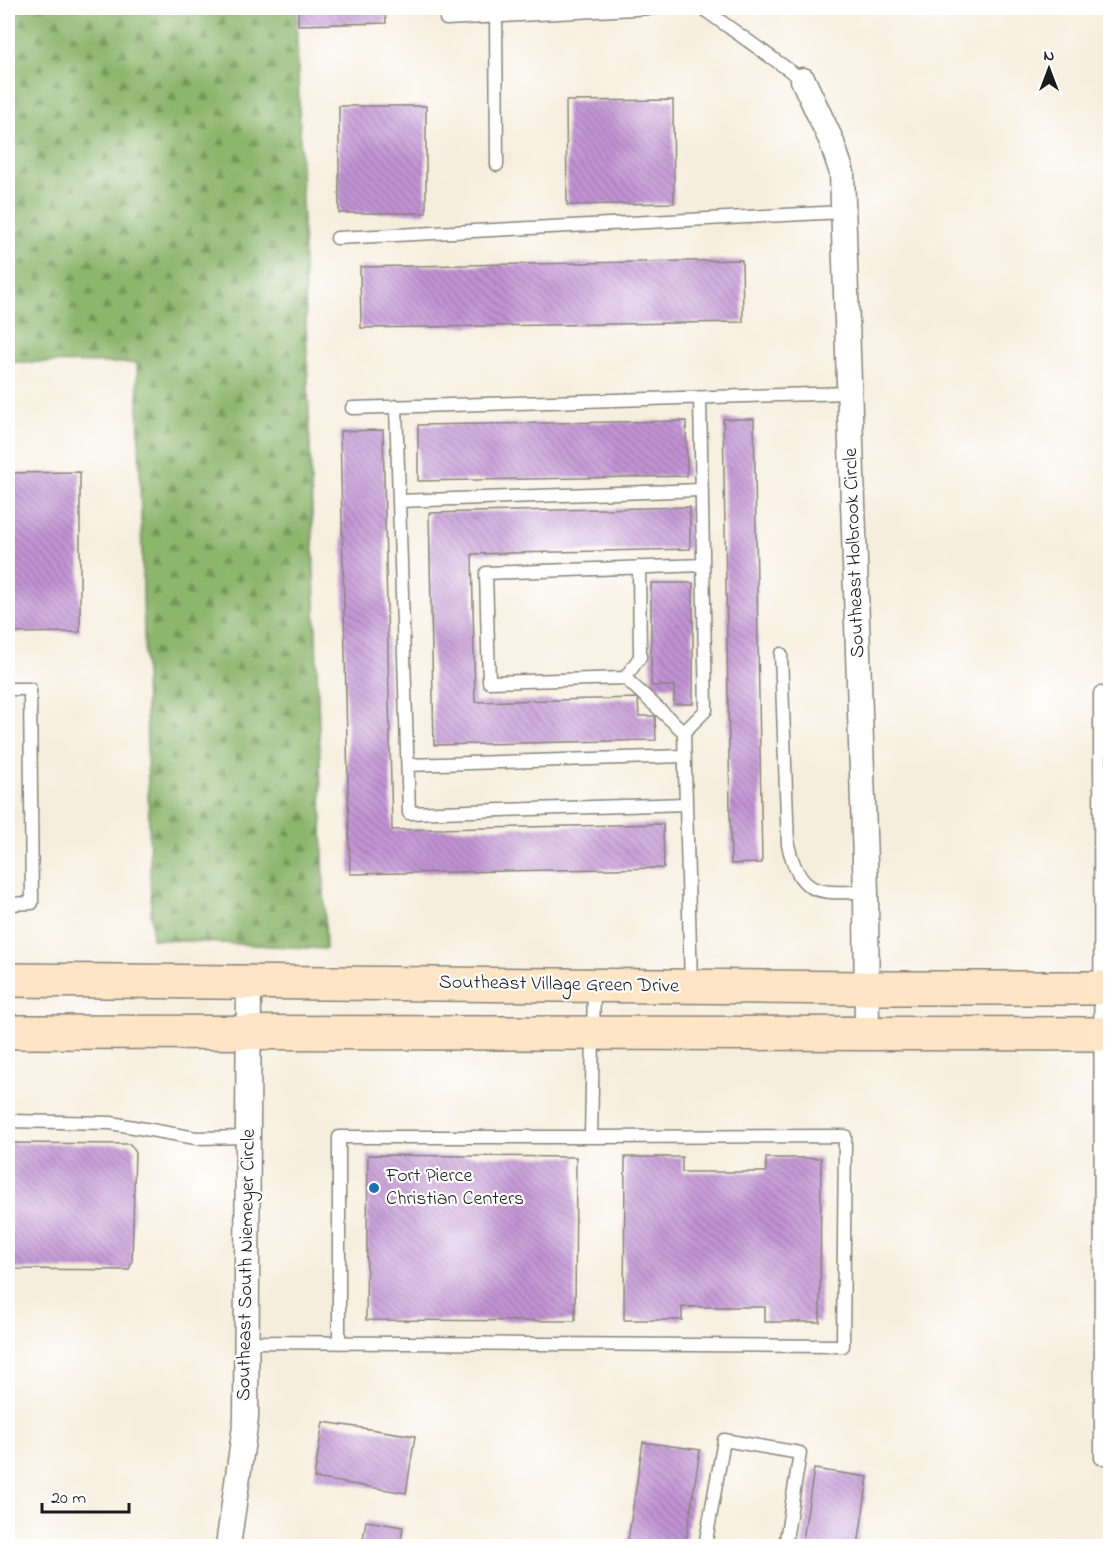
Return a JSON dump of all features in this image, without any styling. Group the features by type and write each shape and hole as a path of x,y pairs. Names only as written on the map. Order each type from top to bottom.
{"street":[{"name":"Southeast Holbrook Circle","path":"803,80 831,140 842,173 866,892 867,1035"},
{"name":"Southeast Village Green Drive","path":"8,980 1106,988"},
{"name":"Southeast South Niemeyer Circle","path":"228,1546 246,1419 249,982"},
{"path":"8,1032 1106,1034"}],"lane":[{"path":"446,8 446,19 653,8"},
{"path":"702,8 803,80"},
{"path":"496,16 497,165"},
{"path":"337,238 843,213"},
{"path":"352,408 849,393"},
{"path":"691,986 684,732 706,710 700,398"},
{"path":"396,406 409,813 686,804"},
{"path":"399,501 701,490"},
{"path":"684,732 625,678 489,682 486,573 703,565"},
{"path":"625,678 640,657 639,567"},
{"path":"781,654 788,845 794,870 804,884 819,890 866,892"},
{"path":"8,689 30,689 32,903 8,904"},
{"path":"1110,694 1100,693 1106,988 1101,1458 1110,1458"},
{"path":"408,765 684,756"},
{"path":"591,1137 594,985"},
{"path":"8,1121 111,1123 196,1138 249,1137"},
{"path":"246,1342 339,1343 843,1346 845,1136 339,1137 339,1343"},
{"path":"705,1546 724,1440 800,1453 785,1546"}],"green space":[{"path":"8,8 296,8 326,949 152,939 137,363 8,362"}],"building":[{"path":"298,8 385,8 386,23 298,25"},
{"path":"673,100 674,203 567,205 566,101"},
{"path":"339,106 426,106 426,213 339,213"},
{"path":"742,260 743,322 361,328 360,267"},
{"path":"723,419 754,419 762,863 731,864"},
{"path":"686,421 687,476 418,481 418,425"},
{"path":"383,430 392,830 663,824 664,868 350,874 340,431"},
{"path":"80,472 80,632 8,633 8,473"},
{"path":"690,507 690,549 472,554 475,702 638,698 639,716 655,716 656,740 434,745 429,513"},
{"path":"651,583 693,583 693,704 674,704 674,686 651,686"},
{"path":"8,1143 130,1144 135,1151 132,1261 129,1270 8,1269"},
{"path":"368,1155 576,1157 575,1321 366,1320"},
{"path":"625,1157 682,1157 682,1172 766,1172 766,1158 821,1158 820,1322 765,1322 765,1307 682,1307 682,1320 624,1320"},
{"path":"323,1422 415,1436 406,1493 314,1478"},
{"path":"643,1442 700,1450 685,1546 627,1546"},
{"path":"814,1469 868,1477 858,1546 802,1546"},
{"path":"366,1521 403,1527 400,1546 362,1546"}],"place":[{"name":"Fort Pierce Christian Centers","path":"374,1188"}]}
